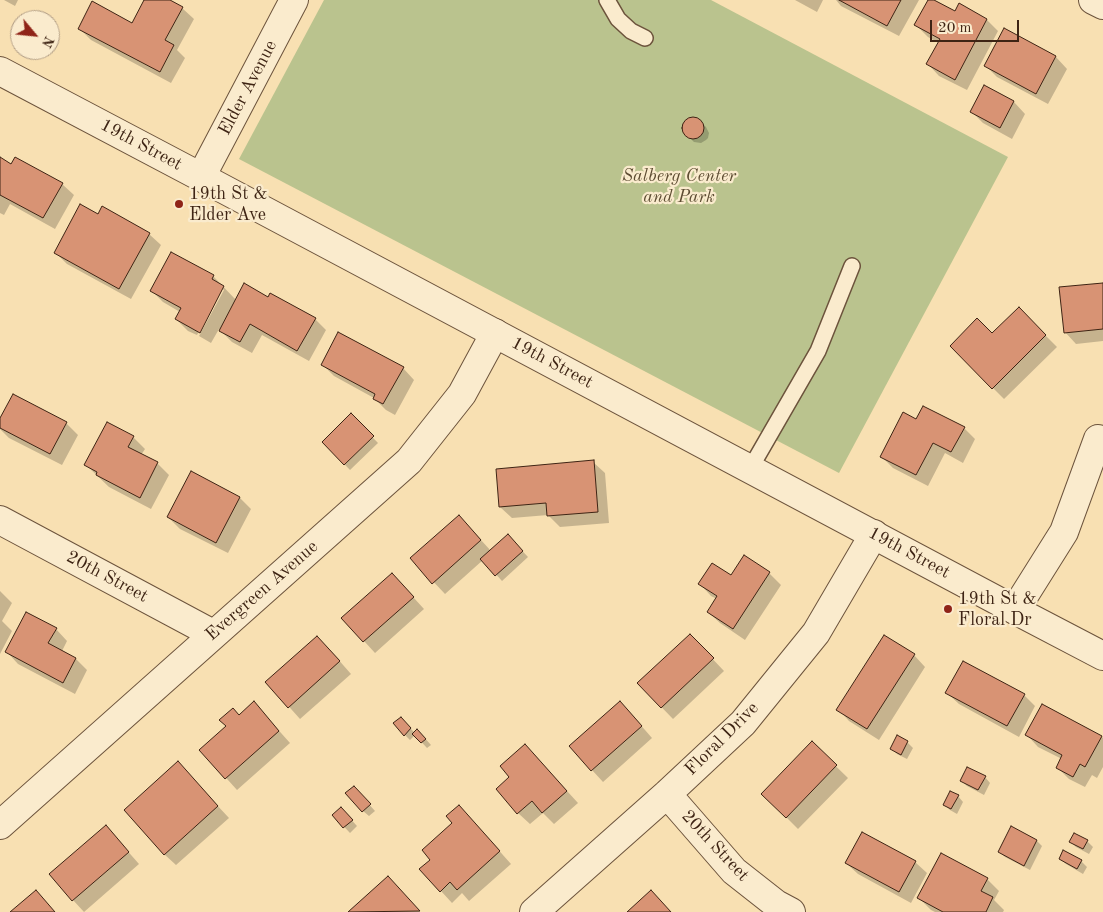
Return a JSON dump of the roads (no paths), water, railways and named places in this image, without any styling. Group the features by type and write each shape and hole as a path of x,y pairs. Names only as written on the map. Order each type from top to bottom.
{"street":[{"name":"Elder Avenue","path":"201,177 294,0"},
{"path":"1093,0 1103,5"},
{"name":"19th Street","path":"0,71 1103,656"},
{"name":"Evergreen Avenue","path":"0,824 409,462 462,394 495,333"},
{"path":"1015,610 1064,532 1098,439"},
{"name":"20th Street","path":"0,520 213,634"},
{"name":"Floral Drive","path":"534,912 667,794 743,723 816,633 874,534"},
{"name":"20th Street","path":"667,794 734,871 776,904 791,912"}],"lane":[{"path":"607,0 618,19 632,31 645,38"},
{"path":"750,468 818,351 852,266"}],"place":[{"name":"19th St & Elder Ave","path":"179,204"},
{"name":"19th St & Floral Dr","path":"948,609"}],"park label":[{"name":"Salberg Center and Park","path":"679,186"}]}
